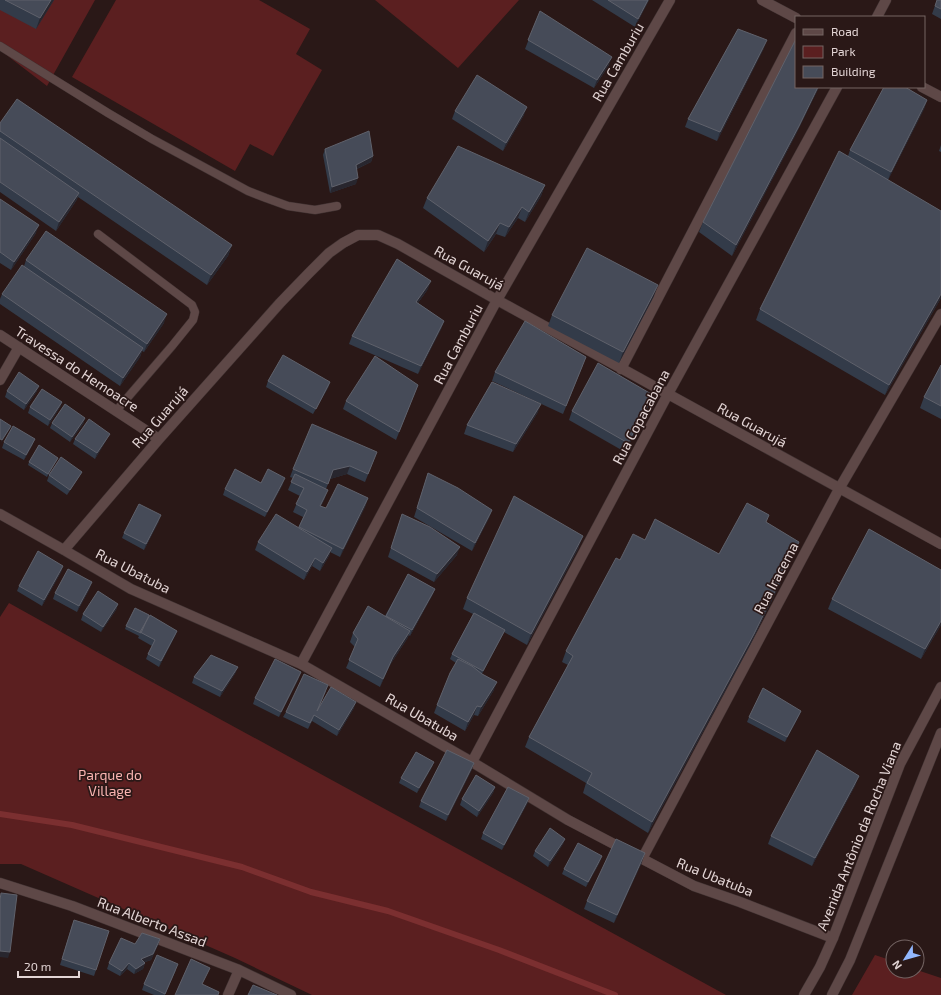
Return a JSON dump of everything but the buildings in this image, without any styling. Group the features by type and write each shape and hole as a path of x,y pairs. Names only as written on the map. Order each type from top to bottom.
{"street":[{"name":"Rua Camburiu","path":"301,664 497,300 670,0"},
{"path":"762,0 795,17"},
{"path":"878,16 886,0"},
{"path":"621,369 795,35"},
{"name":"Rua Copacabana","path":"472,762 668,394 837,88"},
{"path":"924,88 941,97"},
{"name":"Rua Guarujá","path":"64,550 159,439 280,303 329,254 343,243 358,235 378,235 398,244 621,369 941,544"},
{"name":"Rua Iracema","path":"642,859 840,489 941,314"},
{"name":"Travessa do Hemoacre","path":"0,335 159,439"},
{"path":"0,380 19,347"},
{"name":"Rua Ubatuba","path":"0,514 131,589 301,664 472,762 568,820 694,886 833,938"},
{"name":"Avenida Antônio da Rocha Viana","path":"804,995 820,967 833,938 900,764 941,687"},
{"path":"832,995 850,960 940,735"},
{"name":"Rua Alberto Assad","path":"0,883 72,906 239,970 291,995"},
{"path":"228,995 239,970"}],"lane":[{"path":"0,46 152,139 248,190 288,206 315,210 337,206"},
{"path":"98,234 192,305 195,312 192,320 172,346 116,411"}],"green space":[{"path":"0,0 95,0 47,86 0,50"},
{"path":"116,0 259,0 310,29 296,54 322,70 273,156 250,144 235,171 72,77"},
{"path":"375,0 519,0 458,68"},
{"name":"Parque do Village","path":"9,603 726,995 312,995 235,958 21,864 0,864 0,617"},
{"path":"875,955 885,958 885,979 925,979 925,973 941,978 941,995 852,995"}],"waterway":[{"path":"0,814 72,825 242,867 311,892 388,911 499,950 615,995"}]}
